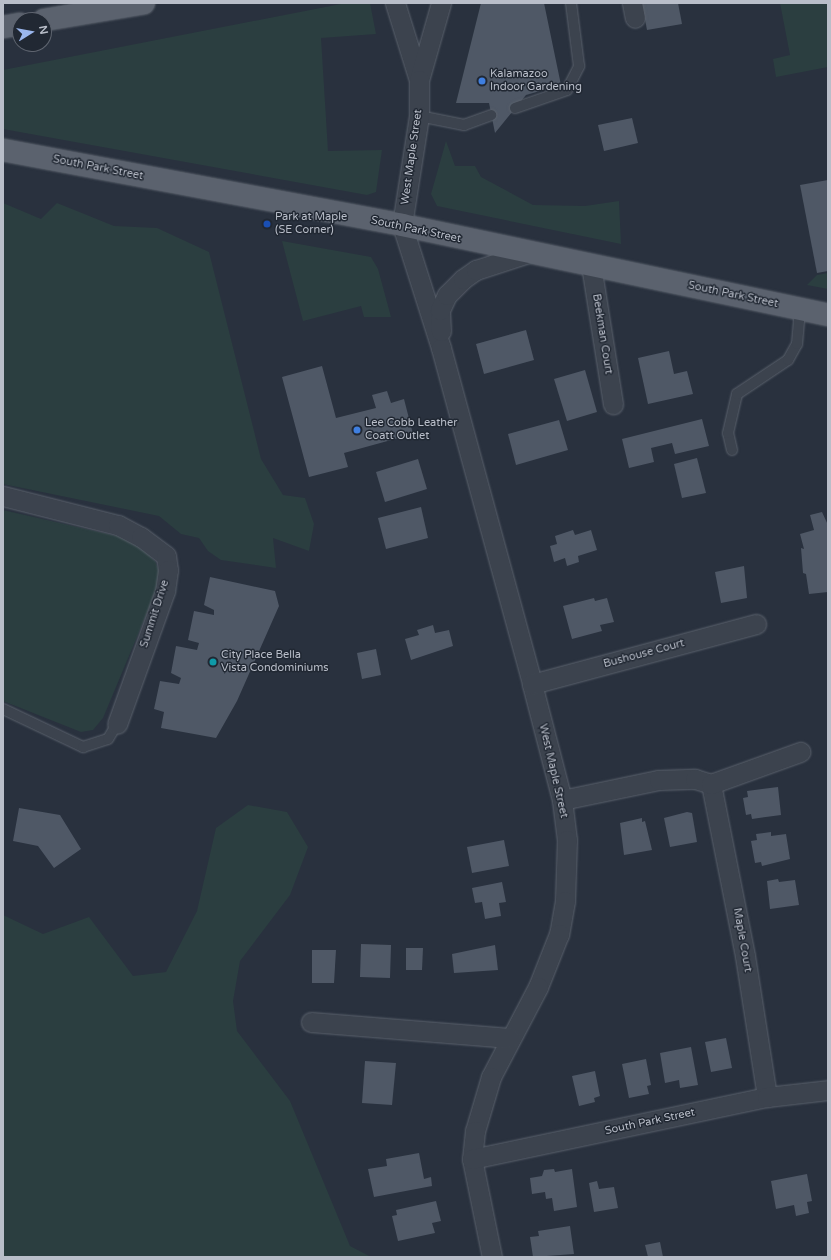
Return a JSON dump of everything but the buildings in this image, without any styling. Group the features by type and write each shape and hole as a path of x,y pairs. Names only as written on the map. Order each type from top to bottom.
{"main road":[{"path":"52,17 80,8 144,3"},
{"name":"South Park Street","path":"3,150 402,226 828,315"}],"street":[{"name":"West Maple Street","path":"394,3 420,80"},
{"name":"West Maple Street","path":"441,3 420,80 419,116 402,226 441,348 562,800 568,870 559,934 538,987 509,1038 480,1106 472,1158 492,1257"},
{"name":"West Maple Street","path":"441,348 440,310 447,295 476,270 528,253"},
{"name":"Beekman Court","path":"591,265 613,404"},
{"name":"Summit Drive","path":"3,496 118,525 141,537 166,556 168,570 165,591 117,724"},
{"name":"Bushouse Court","path":"532,684 756,624"},
{"path":"562,800 659,780 695,779 711,784 800,752"},
{"name":"Maple Court","path":"711,784 745,956 767,1097"},
{"path":"311,1022 509,1038"},
{"name":"South Park Street","path":"472,1158 767,1097 828,1090"}],"lane":[{"path":"515,108 567,90 579,66 571,3"},
{"path":"419,116 464,125 491,115"},
{"path":"732,450 728,433 736,394 788,360 797,344 800,309"},
{"path":"3,709 83,747 108,739 117,724"}],"shaded area":[{"path":"346,3 370,3 376,34 321,38 328,151 382,150 376,192 367,195 3,129 3,70"},
{"path":"780,3 828,3 828,67 776,77 773,59 790,55"},
{"path":"446,141 455,166 475,166 481,177 533,205 585,206 619,201 621,244 437,206 431,194"},
{"path":"3,203 41,219 57,203 114,226 157,228 209,252 261,459 283,495 305,498 314,524 309,551 273,538 276,568 221,560 208,551 199,538 181,534 159,516 3,484"},
{"path":"282,241 371,257 378,269 391,317 364,317 361,306 303,321"},
{"path":"828,273 828,289 807,285 817,275"},
{"path":"3,510 117,536 137,544 155,561 159,571 157,589 103,718 93,730 81,732 3,701"},
{"path":"248,805 287,812 308,847 290,895 240,961 233,1001 237,1031 290,1101 350,1246 371,1257 3,1257 3,915 43,934 89,917 133,976 166,972 197,911 216,828"}],"place":[{"name":"Kalamazoo Indoor Gardening","path":"482,81"},
{"name":"Park at Maple (SE Corner)","path":"267,224"},
{"name":"Lee Cobb Leather Coatt Outlet","path":"357,430"},
{"name":"City Place Bella Vista Condominiums","path":"213,662"}]}
